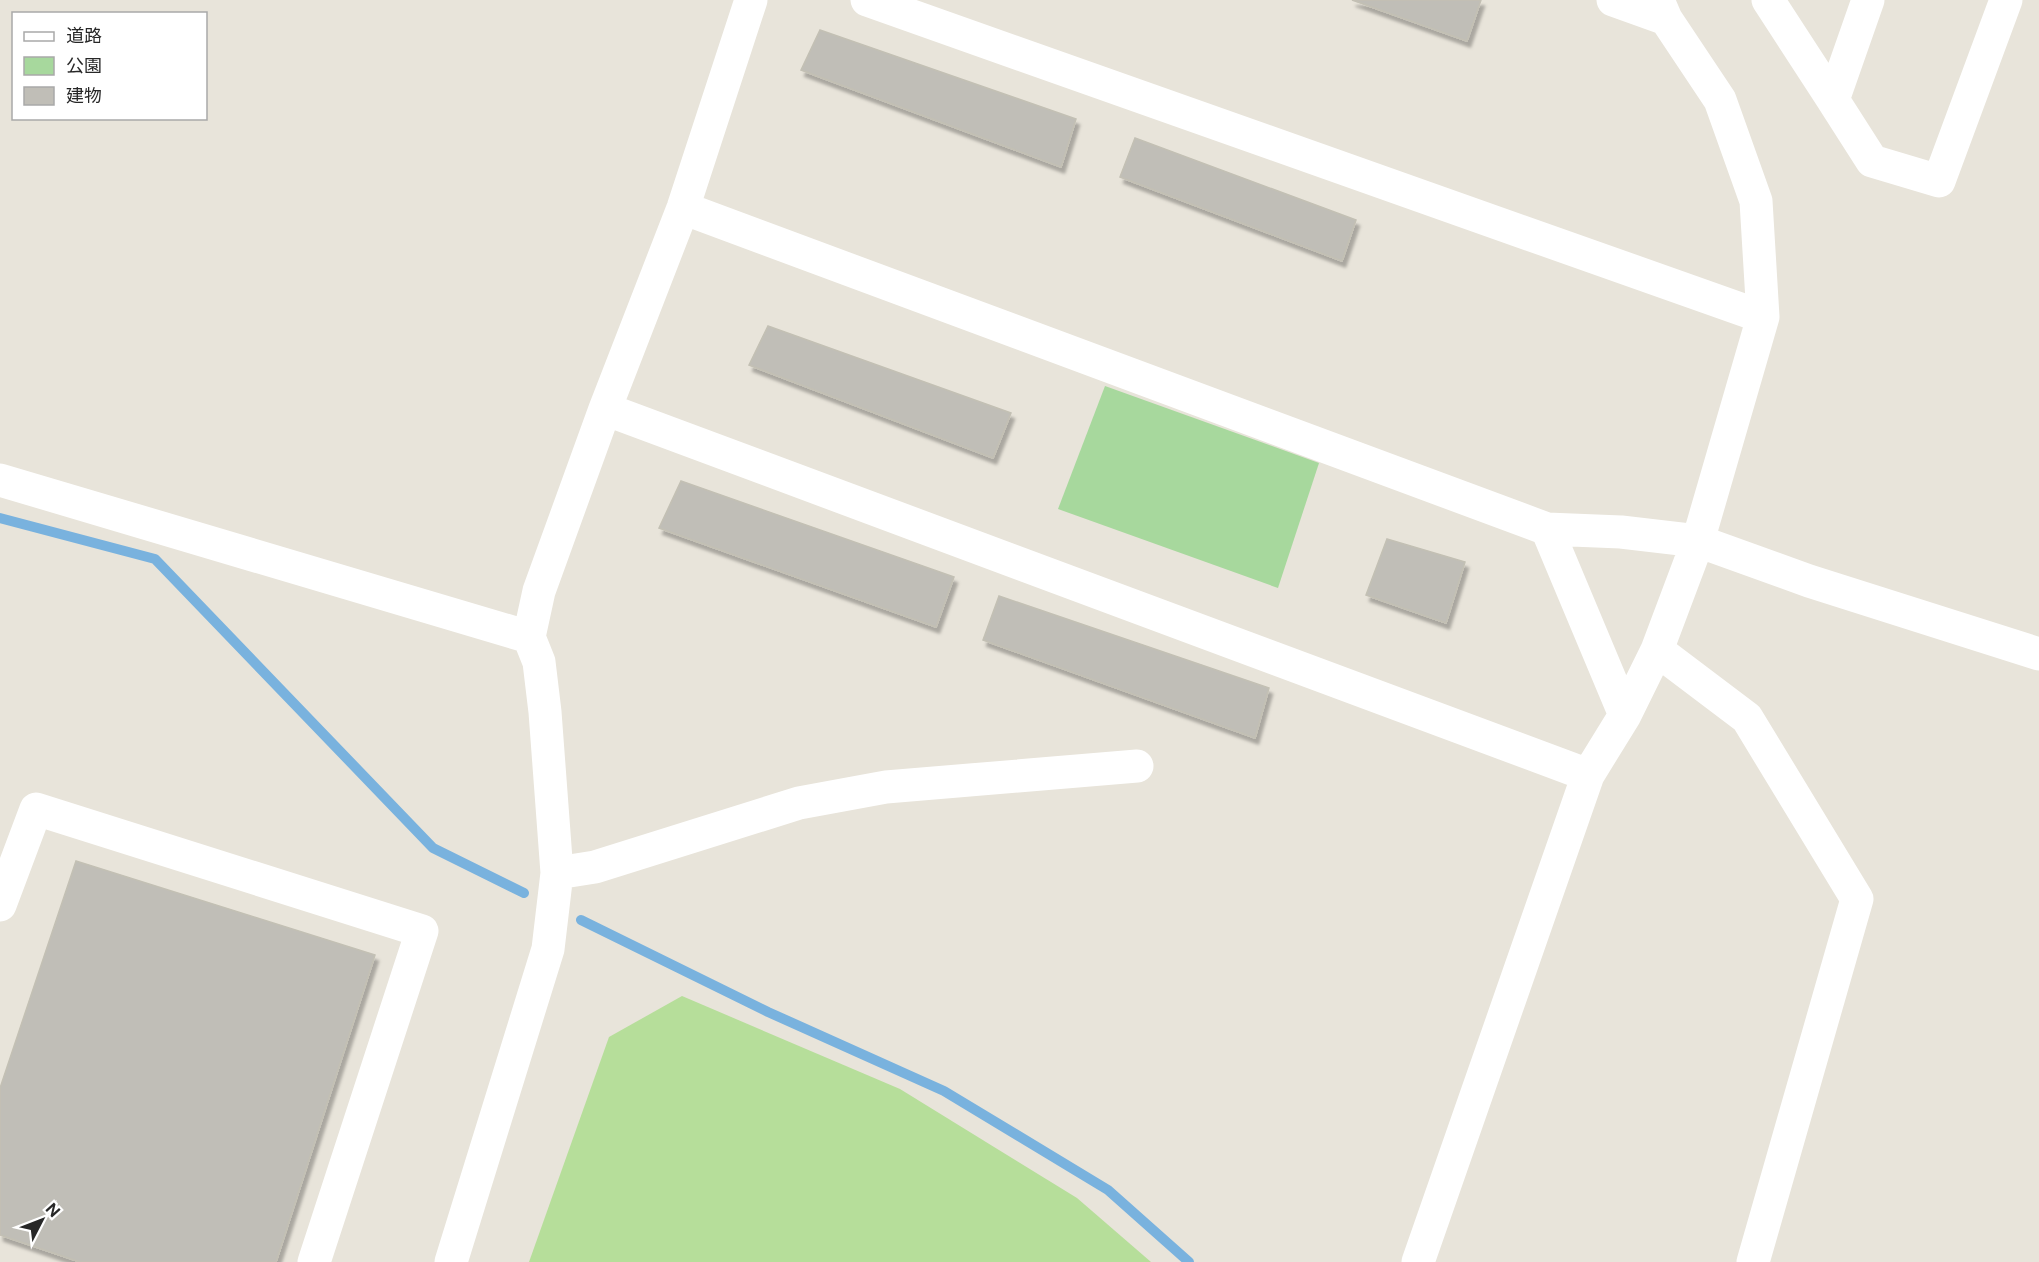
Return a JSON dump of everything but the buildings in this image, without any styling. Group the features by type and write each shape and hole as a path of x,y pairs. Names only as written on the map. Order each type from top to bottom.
{"street":[{"path":"451,1262 548,949 556,873 545,712 539,662 529,638 539,591 605,409 683,208 751,0"},
{"path":"867,0 1763,317"},
{"path":"1418,1262 1588,775 1625,715 1657,650 1698,541 1763,317 1756,201 1720,100 1662,9 1613,0"},
{"path":"1768,0 1872,160 1939,181 2006,0"},
{"path":"1833,100 1868,0"},
{"path":"683,208 1546,529 1621,531 1698,541 1809,581 2039,654"},
{"path":"605,409 1588,775"},
{"path":"0,480 529,638"},
{"path":"1546,529 1625,715"},
{"path":"1657,650 1747,718 1857,899 1753,1262"},
{"path":"556,873 595,867 810,801 886,787 1137,766"},
{"path":"0,904 36,809 422,931 314,1262"}],"green space":[{"path":"1105,386 1319,463 1278,588 1058,509"},
{"path":"682,996 900,1089 1077,1198 1151,1262 529,1262 609,1037"}],"waterway":[{"path":"0,518 155,559 433,848 524,893"},
{"path":"581,920 768,1012 944,1091 1108,1190 1189,1262"}]}
